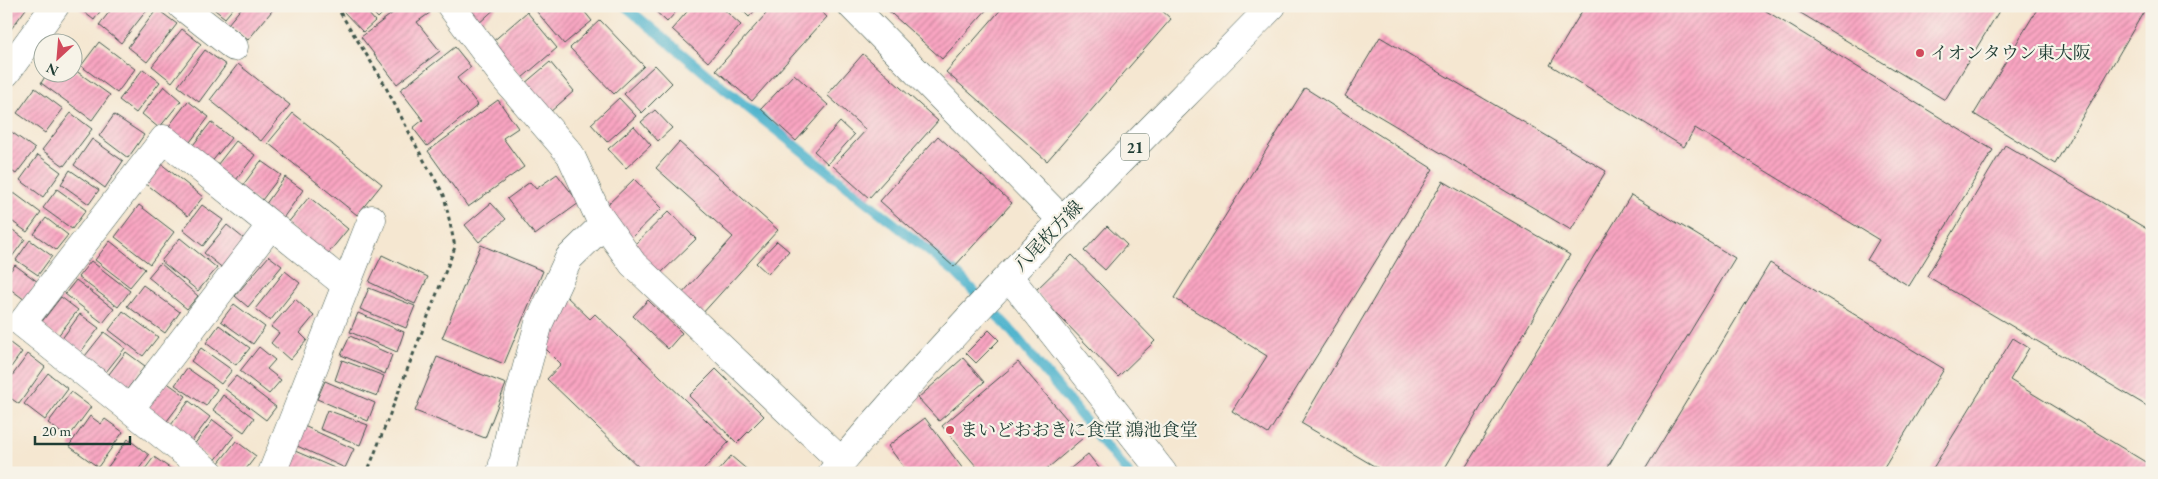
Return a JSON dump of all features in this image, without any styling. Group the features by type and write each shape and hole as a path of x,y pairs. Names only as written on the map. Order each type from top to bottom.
{"street":[{"path":"6,73 55,6"},
{"path":"182,6 234,47"},
{"path":"451,6 507,80 570,154 598,215 633,264 837,467"},
{"path":"852,6 1063,221"},
{"name":"八尾枚方線","path":"837,467 886,408 970,318 1272,6"},
{"path":"210,473 22,323 164,139 346,285"},
{"path":"272,473 372,219"},
{"path":"501,473 514,414 539,323 569,258 604,224"},
{"path":"130,409 271,225"},
{"path":"1004,282 1163,473"}],"path":[{"path":"336,6 380,78 444,195 455,247 368,473"}],"building":[{"path":"6,6 28,6 6,36"},
{"path":"76,6 104,6 94,20"},
{"path":"114,6 150,6 121,43 99,25"},
{"path":"210,6 235,6 225,18"},
{"path":"243,6 276,6 248,40 228,24"},
{"path":"346,6 362,6 375,21 363,32 342,10"},
{"path":"367,6 390,6 378,18"},
{"path":"402,6 426,6 431,12 417,22 440,51 397,84 361,37"},
{"path":"460,6 498,6 477,25"},
{"path":"532,6 580,6 592,21 564,44"},
{"path":"650,6 681,6 667,22"},
{"path":"692,6 720,6 741,25 708,62 672,29"},
{"path":"738,6 759,6 749,17"},
{"path":"773,6 815,6 827,17 752,101 716,70"},
{"path":"883,6 990,6 942,59"},
{"path":"1004,6 1157,6 1171,19 1047,161 946,72"},
{"path":"1585,6 1758,6 1993,150 1909,286 1867,260 1879,240 1695,128 1684,147 1550,65"},
{"name":"イオンタウン東大阪","path":"1789,6 2002,6 1945,100"},
{"path":"2039,6 2147,6 2055,164 1974,114"},
{"path":"157,9 177,24 147,62 128,47"},
{"path":"527,12 557,48 522,78 491,43"},
{"path":"600,20 644,66 614,94 570,48"},
{"path":"182,29 201,44 172,82 152,66"},
{"path":"1380,37 1606,171 1571,230 1345,96"},
{"path":"99,42 135,69 117,93 82,67"},
{"path":"455,47 471,67 457,78 478,105 427,146 413,128 423,120 400,90"},
{"path":"205,50 226,65 199,102 178,86"},
{"path":"863,54 938,121 869,198 833,166 866,130 827,95"},
{"path":"550,62 574,91 549,113 524,84"},
{"path":"238,64 290,105 261,141 210,100"},
{"path":"655,65 672,83 642,113 624,94"},
{"path":"143,69 160,82 136,113 119,100"},
{"path":"794,74 828,105 796,141 761,109"},
{"path":"82,75 110,95 92,120 41,83 82,82"},
{"path":"164,86 181,101 159,128 142,114"},
{"path":"35,88 63,109 45,133 17,113"},
{"path":"1305,88 1433,169 1268,434 1232,411 1267,356 1174,298"},
{"path":"619,98 636,116 607,142 591,124"},
{"path":"498,100 518,128 503,138 524,167 468,207 428,151"},
{"path":"188,101 209,117 187,146 166,130"},
{"path":"655,110 672,128 658,141 641,122"},
{"path":"71,113 92,129 64,166 42,150"},
{"path":"293,113 382,184 357,215 268,143"},
{"path":"114,115 144,135 128,158 99,136"},
{"path":"211,122 231,138 210,164 190,149"},
{"path":"840,122 854,135 828,164 814,151"},
{"path":"634,126 651,145 626,168 608,149"},
{"path":"6,128 35,149 16,174 6,167"},
{"path":"938,136 1012,203 954,267 880,201"},
{"path":"92,139 123,161 105,188 74,165"},
{"path":"236,141 255,155 233,184 214,169"},
{"path":"679,142 778,230 701,315 680,296 733,237 656,168"},
{"path":"2005,145 2152,232 2152,409 1927,276"},
{"path":"38,155 61,172 43,197 20,180"},
{"path":"261,161 281,175 259,204 240,189"},
{"path":"160,163 203,197 188,216 145,183"},
{"path":"70,170 99,190 89,204 61,184"},
{"path":"557,174 579,203 535,235 507,199 530,182 536,189"},
{"path":"285,177 303,190 281,221 263,208"},
{"path":"634,179 662,208 631,238 603,209"},
{"path":"1443,181 1570,255 1442,473 1386,473 1301,423"},
{"path":"57,189 86,210 72,229 43,208"},
{"path":"14,193 41,213 27,232 6,217 6,203"},
{"path":"1631,195 1735,258 1604,473 1462,473"},
{"path":"309,197 348,229 326,256 287,224"},
{"path":"491,203 506,219 479,242 465,225"},
{"path":"139,205 174,232 150,264 115,237"},
{"path":"202,205 223,220 203,246 183,230"},
{"path":"669,211 696,239 658,276 631,248"},
{"path":"46,218 68,235 56,250 34,234"},
{"path":"6,225 25,239 6,265"},
{"path":"227,225 248,242 225,270 204,253"},
{"path":"1107,226 1127,245 1105,270 1084,251"},
{"path":"180,238 217,268 198,291 161,261"},
{"path":"30,240 52,256 38,275 16,260"},
{"path":"110,241 145,269 130,287 95,260"},
{"path":"777,241 789,251 768,274 756,263"},
{"path":"481,245 543,271 504,364 442,338"},
{"path":"382,255 428,277 415,304 369,282"},
{"path":"1072,255 1155,341 1118,377 1035,291"},
{"path":"269,256 282,266 248,307 235,296"},
{"path":"91,261 130,291 118,307 78,277"},
{"path":"160,263 198,296 187,309 148,277"},
{"path":"1770,263 1944,369 1881,473 1643,473"},
{"path":"15,265 38,282 25,300 6,286 6,276"},
{"path":"285,271 300,283 270,321 255,309"},
{"path":"76,280 114,309 103,323 65,294"},
{"path":"143,285 180,312 165,333 127,306"},
{"path":"369,288 415,306 406,328 360,309"},
{"path":"564,294 590,319 595,314 729,442 700,473 645,473 547,379 561,364 542,345"},
{"path":"61,297 78,310 57,337 40,324"},
{"path":"295,299 314,316 300,333 307,340 290,360 271,343 279,333 271,327"},
{"path":"648,300 682,333 668,349 633,316"},
{"path":"234,304 265,327 253,344 221,321"},
{"path":"123,311 158,337 143,356 109,330"},
{"path":"358,313 404,332 397,352 350,332"},
{"path":"80,314 99,328 80,353 61,340"},
{"path":"219,325 250,348 236,365 206,343"},
{"path":"989,330 999,340 976,363 966,353"},
{"path":"104,332 125,348 106,372 85,356"},
{"path":"350,336 392,355 385,374 341,355"},
{"path":"2013,338 2029,348 2010,380 2152,466 2152,473 1930,473"},
{"path":"6,340 22,352 6,374"},
{"path":"259,347 275,360 267,369 281,380 269,394 240,371"},
{"path":"201,348 232,370 221,384 191,361"},
{"path":"126,352 145,366 125,392 106,378"},
{"path":"28,354 45,367 19,404 6,395 6,384"},
{"path":"437,357 506,384 485,438 415,411"},
{"path":"963,358 984,382 939,421 918,398"},
{"path":"342,360 384,376 377,396 335,380"},
{"path":"1018,362 1083,438 1042,473 982,473 942,426"},
{"path":"187,368 217,389 206,406 175,385"},
{"path":"716,369 764,416 737,443 689,396"},
{"path":"48,373 68,389 45,420 24,404"},
{"path":"236,376 276,407 266,420 225,389"},
{"path":"325,381 375,403 368,421 317,399"},
{"path":"166,382 186,396 167,421 148,407"},
{"path":"71,392 91,407 68,438 48,423"},
{"path":"223,395 254,418 244,432 213,410"},
{"path":"189,401 210,417 192,441 171,425"},
{"path":"327,410 368,425 360,445 320,429"},
{"path":"90,416 101,424 105,419 123,432 98,467 69,446"},
{"path":"925,418 963,469 958,473 908,473 888,446"},
{"path":"213,420 234,436 214,462 193,446"},
{"path":"304,426 354,449 345,468 295,445"},
{"path":"128,439 149,455 136,473 114,473 107,468"},
{"path":"236,441 256,456 243,473 229,473 218,464"},
{"path":"295,451 346,473 296,473 287,469"},
{"path":"1088,454 1103,473 1065,473"},
{"path":"731,456 751,473 716,473"},
{"path":"154,457 174,471 173,473 142,473"}],"waterway":[{"path":"625,6 723,88 955,272 1008,327 1128,473"}],"place":[{"name":"イオンタウン東大阪","path":"1920,53"},
{"name":"まいどおおきに食堂 鴻池食堂","path":"950,430"}]}
